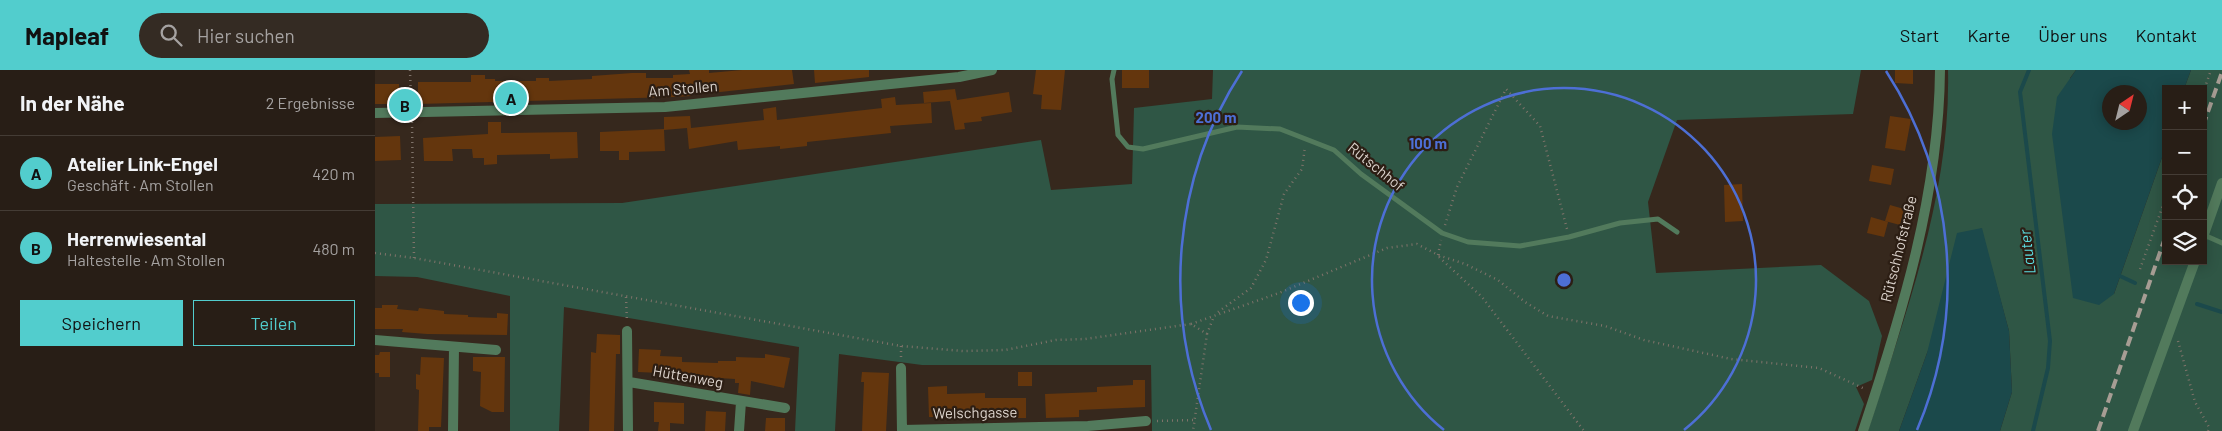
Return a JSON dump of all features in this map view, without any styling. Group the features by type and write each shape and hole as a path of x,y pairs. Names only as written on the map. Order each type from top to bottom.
{"street":[{"name":"Am Stollen","path":"375,113 665,107 959,77 992,70"},
{"name":"Rütschhofstraße","path":"1863,431 1893,338 1923,222 1939,118 1939,70"},
{"path":"2207,227 2222,183"},
{"path":"2133,431 2194,265"},
{"path":"627,331 628,431"},
{"path":"375,340 496,350"},
{"path":"453,431 454,348"},
{"name":"Welschgasse","path":"901,368 902,430 1088,429 1146,421"},
{"name":"Hüttenweg","path":"629,382 785,408"},
{"name":"Hüttenweg","path":"739,431 741,402"}],"lane":[{"name":"Rütschhof","path":"1114,70 1111,79 1118,135 1128,147 1143,149 1237,127 1280,129 1335,150 1361,174 1442,233 1468,242 1520,246 1569,237 1620,223 1658,219 1677,232"},
{"path":"2207,237 2222,242"}],"path":[{"path":"410,70 415,258"},
{"path":"2206,85 2211,70"},
{"path":"1437,256 1442,233 1457,187 1506,89 1540,126 1569,237"},
{"path":"1193,431 1207,334 1215,315 1251,288 1266,260 1284,194 1303,169 1306,138"},
{"path":"2140,269 2162,208"},
{"path":"375,253 415,258 901,346 963,352 1005,350 1056,340 1085,339 1191,324 1295,286 1387,248 1417,244 1437,256 1482,297 1585,431"},
{"path":"1437,256 1465,264 1498,280 1525,302 1548,316 1605,326 1644,340 1731,359 1819,368 1876,393"},
{"path":"626,297 627,331"},
{"path":"2174,323 2195,402 2209,427 2208,431"},
{"path":"1191,324 1207,334"},
{"path":"1146,421 1195,420"}],"green space":[{"path":"1213,70 1861,70 1853,114 1677,120 1648,202 1656,273 1821,265 1869,301 1882,336 1872,380 1856,387 1864,404 1855,431 1152,431 1151,365 922,365 839,354 835,431 795,431 799,347 564,307 559,431 510,431 510,296 417,277 375,276 375,204 622,203 1041,140 1051,190 1132,184 1134,108 1212,99"},
{"path":"1948,70 2076,70 2070,78 2114,294 2162,157 2162,265 2207,265 2207,85 2185,85 2191,70 2222,70 2222,431 2000,431 2012,392 2009,331 1981,228 1927,353 1899,431 1868,431 1923,253 1942,163 1947,117"}],"water":[{"path":"2076,70 2191,70 2185,85 2162,85 2162,157 2114,294 2099,305 2073,298 2052,134 2057,97"},
{"path":"1982,228 2009,331 2012,392 2000,431 1899,431 1927,353 1957,233"}],"building":[{"path":"689,70 709,70 709,73 742,70 792,70 794,84 711,93 710,89 691,91 691,96 674,97 418,104 418,82 471,82 471,75 485,75 485,79 495,79 495,81 536,81 536,78 549,78 549,81 592,79 592,76 632,73 646,73 646,78 673,78 673,75 690,74"},
{"path":"814,70 869,70 869,77 815,83"},
{"path":"1036,70 1065,70 1061,110 1041,109 1042,95 1033,94"},
{"path":"1122,70 1149,70 1149,88 1122,88"},
{"path":"1895,70 1913,70 1913,84 1895,83"},
{"path":"375,84 399,84 399,104 375,104"},
{"path":"955,89 957,100 1009,92 1012,112 981,117 982,121 964,123 965,129 955,130 950,101 924,103 923,92"},
{"path":"895,97 896,105 931,103 932,123 890,126 891,133 807,142 807,146 780,149 780,146 738,150 737,141 689,149 687,128 664,130 665,151 629,152 629,160 619,160 619,151 600,151 600,132 664,129 664,117 690,116 691,128 764,120 763,109 776,107 777,120 882,108 881,99"},
{"path":"1890,116 1911,119 1905,151 1885,148"},
{"path":"488,122 501,122 501,133 577,132 578,158 550,159 550,154 497,155 497,164 484,165 484,158 473,158 472,149 452,149 453,161 424,161 423,138 488,134"},
{"path":"400,136 401,160 375,161 375,137"},
{"path":"1872,165 1894,169 1891,185 1869,181"},
{"path":"1742,184 1743,221 1725,222 1724,185"},
{"path":"1890,205 1904,209 1900,225 1885,221"},
{"path":"1871,217 1888,222 1884,237 1867,233"},
{"path":"382,305 398,305 397,309 418,311 419,308 444,311 444,314 468,315 468,317 497,318 497,313 508,314 507,335 427,334 402,332 403,329 375,329 375,308 382,308"},
{"path":"597,334 620,335 620,354 616,354 614,431 589,431 591,352 596,353"},
{"path":"639,349 661,350 660,356 682,357 682,362 718,363 718,361 736,361 736,357 765,358 765,354 790,358 784,388 751,381 750,395 738,393 739,383 735,383 735,379 702,377 702,381 675,380 675,377 660,376 660,373 638,372"},
{"path":"380,352 390,352 390,377 379,377 379,373 375,373 375,355 379,355"},
{"path":"421,357 444,358 441,427 429,427 429,431 418,431 419,390 416,389 416,374 420,375"},
{"path":"473,357 505,357 504,412 492,412 480,406 481,372 473,371"},
{"path":"862,372 889,373 886,431 862,431 864,382 861,382"},
{"path":"1018,372 1032,372 1032,386 1018,386"},
{"path":"1133,380 1145,380 1145,407 1079,410 1079,417 1046,418 1045,394 1097,392 1097,387 1133,385"},
{"path":"947,386 947,394 985,393 985,398 1026,398 1026,418 1004,418 1004,410 947,411 947,417 929,417 928,387"},
{"path":"654,402 684,403 684,424 670,423 670,431 658,431 659,422 654,422"},
{"path":"706,411 726,412 725,431 705,431"},
{"path":"766,418 785,418 785,431 765,431"}],"waterway":[{"name":"Lauter","path":"2029,70 2020,92 2050,341 2048,368 2033,431"},
{"path":"2120,276 2135,283"},
{"path":"2197,304 2222,312"}],"railway":[{"path":"2207,115 2222,72"},
{"path":"2098,431 2162,247"}],"place":[{"name":"Atelier Link-Engel","path":"511,98"},
{"name":"Herrenwiesental","path":"405,105"}]}
